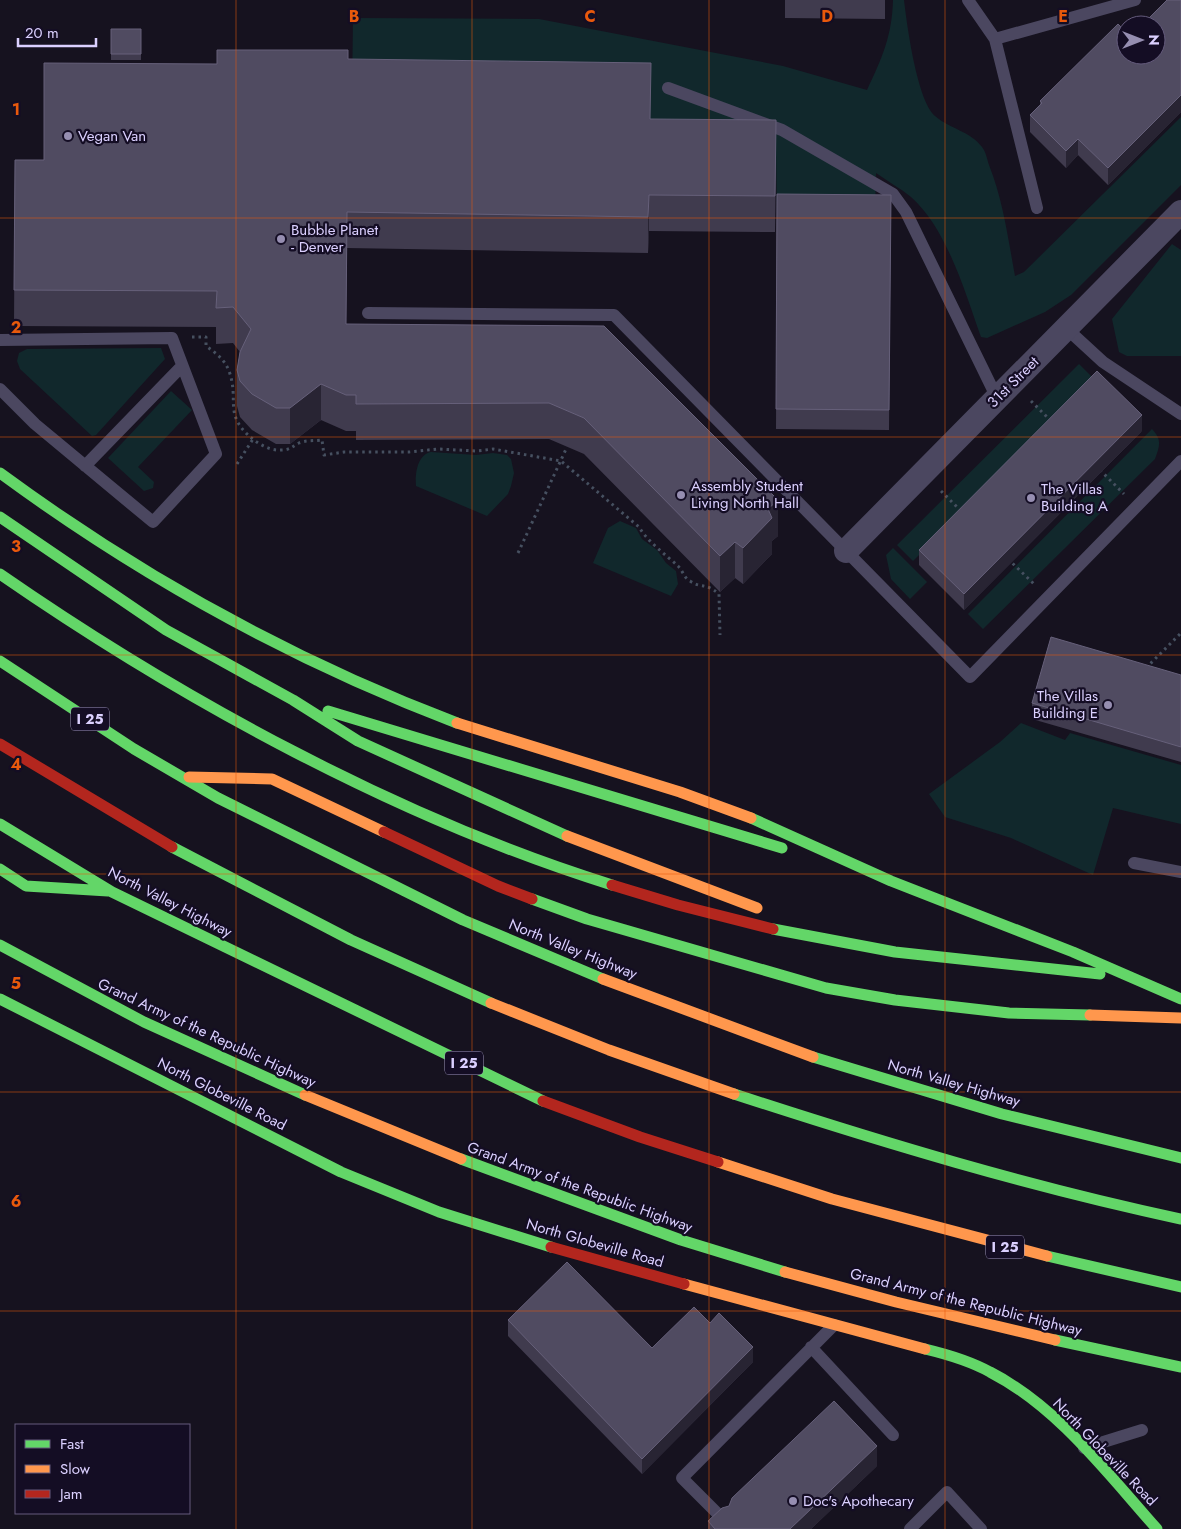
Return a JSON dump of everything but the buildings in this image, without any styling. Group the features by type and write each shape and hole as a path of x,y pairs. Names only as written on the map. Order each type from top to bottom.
{"main road":[{"path":"0,473 96,539 184,595 258,636 328,670 462,725 525,746 655,783 714,803 890,880 1181,999"},
{"path":"0,517 116,598 216,659 293,700 358,741 564,835 648,869 766,911"},
{"path":"0,574 75,624 201,700 365,786 440,821 514,851 662,900 741,921 829,941 958,959 1172,980"},
{"name":"North Valley Highway","path":"0,661 181,777 478,927 643,994 771,1042 851,1069 1024,1120 1107,1142 1181,1158"},
{"path":"293,700 890,880"},
{"path":"0,744 148,835 244,886 358,943 512,1012 574,1037 704,1084 834,1126 1016,1178 1181,1218"},
{"path":"181,777 272,779 498,886 587,919 826,988 960,1009 1009,1013 1181,1018"},
{"name":"North Valley Highway","path":"0,824 112,892 536,1098 640,1137 832,1198 980,1240 1181,1287"},
{"path":"0,869 26,886 112,892"},
{"path":"793,920 872,943 912,952"},
{"name":"Grand Army of the Republic Highway","path":"0,945 66,983 208,1053 349,1114 587,1207 723,1254 870,1295 1038,1336 1181,1367"},
{"name":"North Globeville Road","path":"0,999 341,1172 439,1212 574,1254 940,1354 990,1372 1041,1407 1084,1448 1157,1529"}],"street":[{"name":"31st Street","path":"846,551 1181,212"}],"lane":[{"path":"968,0 995,39 1038,208"},
{"path":"995,39 1134,0"},
{"path":"668,88 782,130 893,194 906,212 996,398"},
{"path":"368,313 614,315 970,677 1181,461"},
{"path":"1066,328 1103,362 1181,414"},
{"path":"0,340 172,338 216,454 153,522 35,424 0,389"},
{"path":"85,466 182,366"},
{"path":"1134,863 1181,872"},
{"path":"724,1520 682,1478 834,1324"},
{"path":"811,1348 893,1435"},
{"path":"1084,1448 1142,1430"},
{"path":"910,1529 946,1492 981,1529"}],"path":[{"path":"206,337 206,346 218,354 229,370 232,407 239,426 254,439 271,449 291,449 300,442 322,440 324,455 344,452 408,452 438,449 477,451 492,449 561,461 639,527 645,536 658,545 688,581 697,585 710,586 719,594 720,635"},
{"path":"1031,401 1055,424"},
{"path":"237,464 254,439"},
{"path":"518,553 567,447"},
{"path":"1096,466 1124,494"},
{"path":"941,491 964,514"},
{"path":"1006,557 1034,585"},
{"path":"1146,668 1181,633"}],"green space":[{"path":"893,0 904,0 918,79 929,107 935,116 972,137 984,151 1002,205 1015,276 1024,272 1181,117 1181,185 1071,295 1045,312 987,338 981,337 954,262 935,226 924,210 911,197 876,173 875,215 777,214 776,156 352,95 353,18 539,19 783,66 867,90 888,36"},
{"path":"1172,244 1181,250 1181,356 1127,356 1119,352 1112,319"},
{"path":"161,348 165,359 96,435 92,436 20,369 17,361 19,353 27,349"},
{"path":"1079,364 1095,380 913,561 897,545"},
{"path":"171,391 192,410 138,467 154,482 153,488 144,491 108,458"},
{"path":"1152,429 1159,440 1155,459 983,629 968,614"},
{"path":"431,452 507,455 511,459 514,473 508,494 487,516 416,486 416,476 420,461 426,454"},
{"path":"620,521 636,528 642,539 657,550 666,563 676,571 678,584 671,596 593,563 608,528"},
{"path":"893,548 927,582 910,599 891,579 886,555"},
{"path":"1021,723 1065,740 1070,733 1181,765 1181,824 1113,808 1093,875 1011,838 945,817 929,794 1000,742"}],"traffic: fast":[{"path":"0,473 108,548 220,614 336,672 457,723"},
{"path":"0,517 166,630 293,700 358,741 567,836"},
{"path":"0,574 70,621 143,666 295,752 373,791 453,826 532,858 612,885"},
{"path":"0,661 134,749 218,798 463,920 603,979"},
{"path":"328,711 782,848"},
{"path":"751,818 891,881 1073,952 1181,999"},
{"path":"0,824 112,892 543,1101"},
{"path":"172,847 351,940 491,1003"},
{"path":"0,869 26,886 108,891"},
{"path":"532,899 587,919 826,988 895,1000 1009,1013 1090,1015"},
{"path":"773,929 895,952 1100,974"},
{"path":"0,945 144,1022 305,1095"},
{"path":"0,999 341,1172 439,1212 551,1247"},
{"path":"813,1057 1002,1114 1181,1158"},
{"path":"734,1094 1012,1178 1181,1219"},
{"path":"461,1159 681,1240 785,1272"},
{"path":"1047,1256 1181,1287"},
{"path":"1055,1340 1181,1367"},
{"path":"925,1349 958,1358 982,1368 1015,1386 1038,1403 1060,1422 1100,1464 1157,1529"}],"traffic: slow":[{"path":"457,723 680,792 751,818"},
{"path":"189,777 272,779 384,832"},
{"path":"567,836 757,908"},
{"path":"603,979 813,1057"},
{"path":"491,1003 609,1050 734,1094"},
{"path":"1090,1015 1181,1018"},
{"path":"305,1095 461,1159"},
{"path":"718,1162 832,1199 1047,1256"},
{"path":"785,1272 896,1302 1055,1340"},
{"path":"684,1284 925,1349"}],"traffic: jam":[{"path":"0,744 172,847"},
{"path":"384,832 498,886 532,899"},
{"path":"612,885 678,905 773,929"},
{"path":"543,1101 640,1137 718,1162"},
{"path":"551,1247 684,1284"}],"place":[{"name":"Vegan Van","path":"68,136"},
{"name":"Bubble Planet - Denver","path":"281,239"},
{"name":"Assembly Student Living North Hall","path":"681,495"},
{"name":"The Villas Building A","path":"1031,498"},
{"name":"The Villas Building E","path":"1108,705"},
{"name":"Doc's Apothecary","path":"793,1501"}]}
